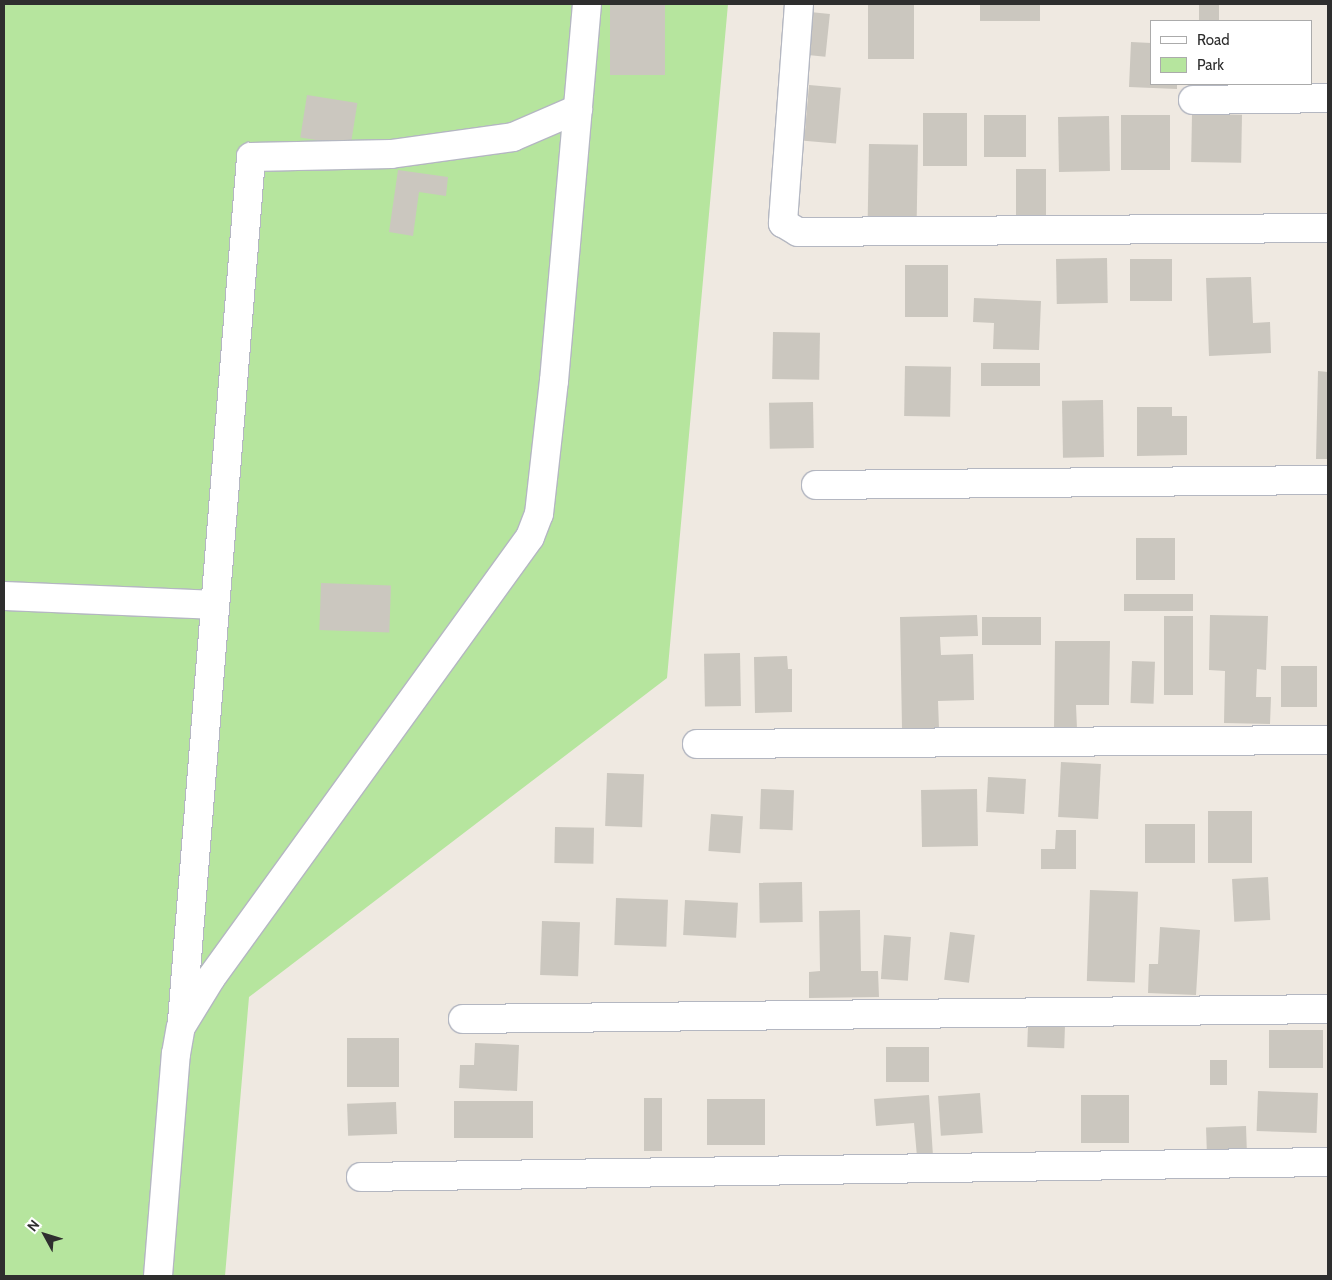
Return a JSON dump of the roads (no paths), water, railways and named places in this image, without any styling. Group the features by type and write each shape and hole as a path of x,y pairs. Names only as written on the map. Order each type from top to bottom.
{"street":[{"path":"181,1027 212,978 530,537 538,514 554,381 587,4"},
{"path":"799,4 783,223 798,232 1328,228"},
{"path":"1193,100 1328,98"},
{"path":"158,1276 176,1054 181,1027 251,157 391,154 514,137 578,109"},
{"path":"816,486 1328,480"},
{"path":"4,596 215,605"},
{"path":"697,744 1328,740"},
{"path":"463,1019 1328,1009"},
{"path":"360,1177 1328,1162"}]}
